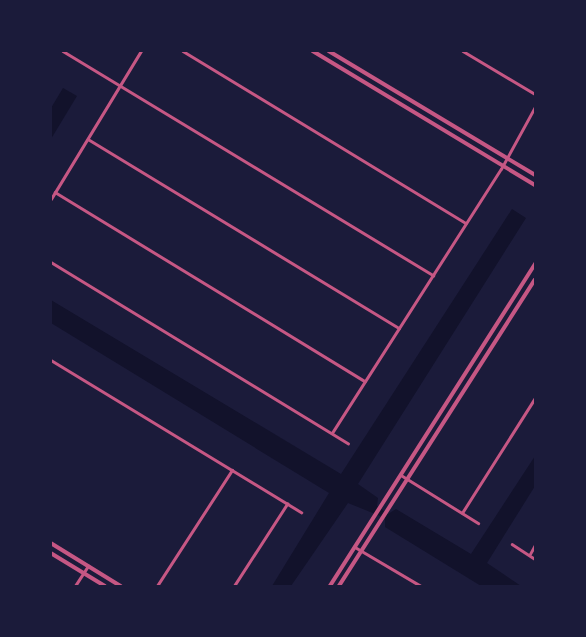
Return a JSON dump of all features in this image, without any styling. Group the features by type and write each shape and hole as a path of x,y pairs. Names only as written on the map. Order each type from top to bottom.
{"street":[{"path":"63,51 433,275"},
{"path":"51,199 141,51"},
{"path":"183,51 466,223"},
{"path":"313,51 535,185"},
{"path":"330,51 535,175"},
{"path":"463,51 535,94"},
{"path":"332,433 503,166 535,107"},
{"path":"88,139 399,328"},
{"path":"55,192 365,381"},
{"path":"51,262 348,443"},
{"path":"330,586 535,264"},
{"path":"339,586 535,280"},
{"path":"51,360 301,512"},
{"path":"462,513 535,398"},
{"path":"157,586 232,470"},
{"path":"401,475 478,523"},
{"path":"234,586 287,504"},
{"path":"51,543 121,586"},
{"path":"512,544 535,559"},
{"path":"529,555 535,545"},
{"path":"355,547 421,586"},
{"path":"51,553 105,586"},
{"path":"75,586 88,566"}],"shaded area":[{"path":"63,88 77,96 51,139 51,108"},
{"path":"512,209 526,218 358,484 378,498 377,506 388,514 396,509 471,554 535,456 535,486 487,563 521,586 481,586 385,527 385,518 348,503 291,586 272,586 329,493 51,323 51,300 341,474"}]}
